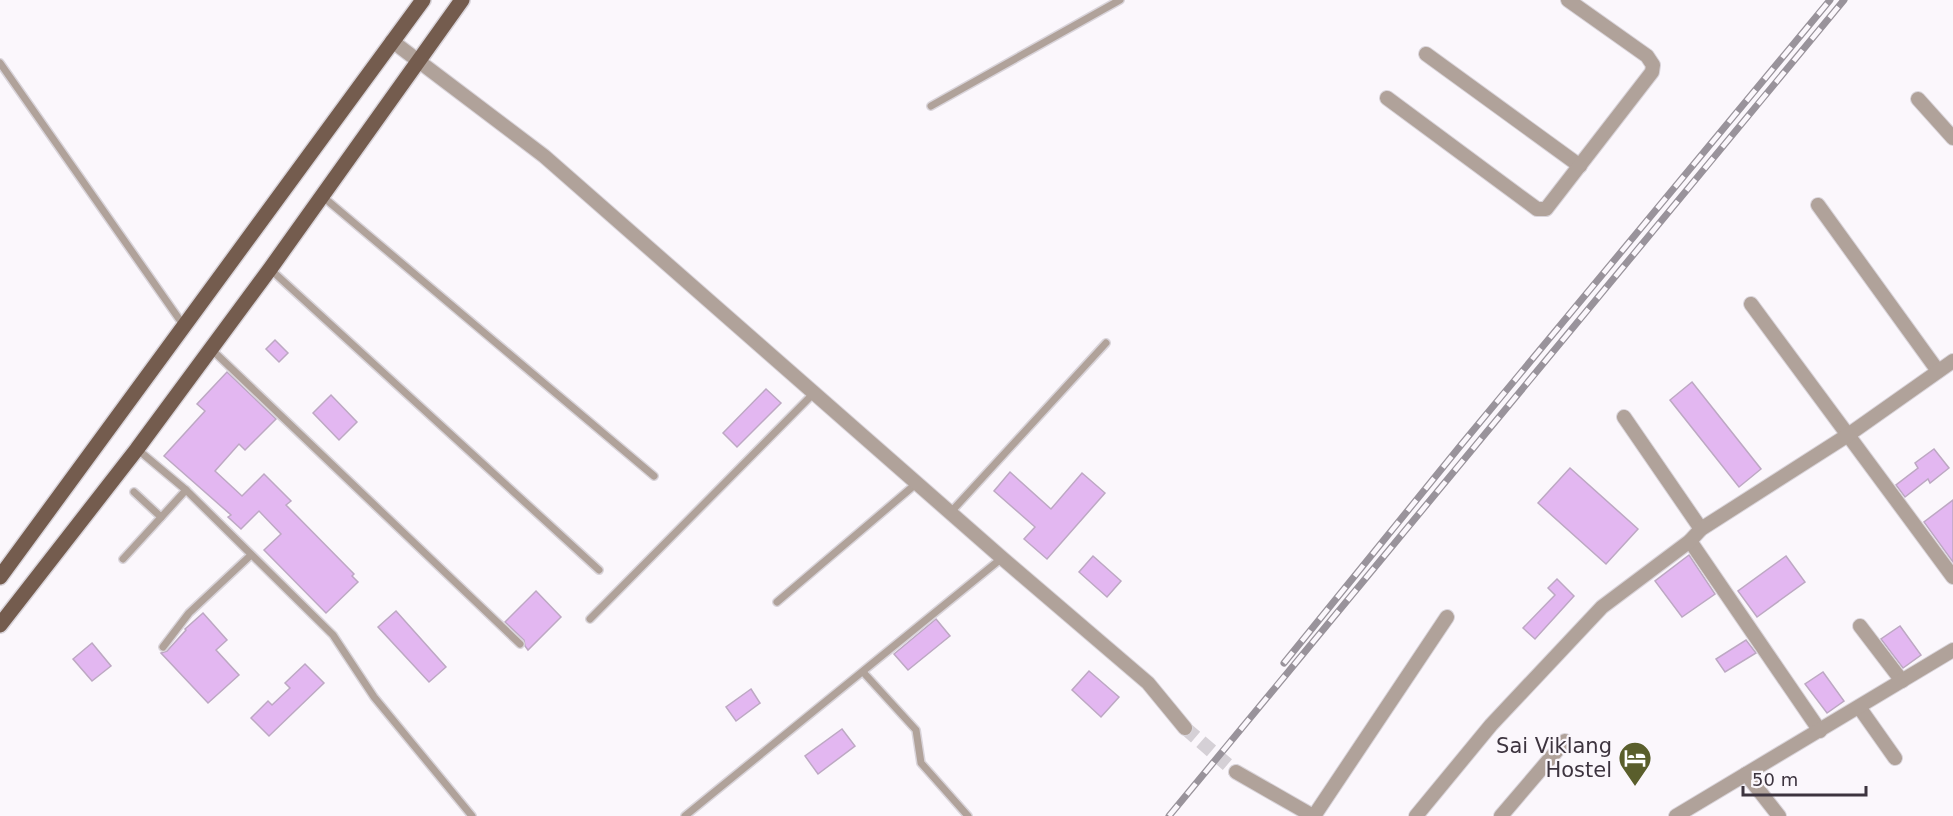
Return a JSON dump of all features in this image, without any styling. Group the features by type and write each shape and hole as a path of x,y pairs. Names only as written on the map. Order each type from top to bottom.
{"main road":[{"path":"0,578 423,0"},
{"path":"0,625 137,449 270,269 462,0"}],"street":[{"path":"1387,98 1537,209 1542,210 1550,206 1652,72 1653,65 1647,56 1569,0"},
{"path":"392,41 544,156 950,513 1148,683 1185,728"},
{"path":"1426,54 1580,166"},
{"path":"1917,99 1953,138"},
{"path":"1818,205 1938,372"},
{"path":"1750,304 1953,577"},
{"path":"1416,816 1491,725 1602,608 1690,541 1701,529 1848,435 1953,361"},
{"path":"1624,417 1701,529"},
{"path":"1690,541 1820,731"},
{"path":"1236,772 1314,816 1447,617"},
{"path":"1860,626 1902,681"},
{"path":"1676,816 1953,650"},
{"path":"1859,707 1895,758"},
{"path":"1500,816 1565,741"},
{"path":"1746,774 1779,816"}],"lane":[{"path":"931,106 1120,0"},
{"path":"0,63 184,326"},
{"path":"322,196 654,476"},
{"path":"270,269 599,570"},
{"path":"950,513 1106,343"},
{"path":"210,348 520,644"},
{"path":"590,619 814,393"},
{"path":"137,449 186,490 333,635 374,697 472,816"},
{"path":"777,602 917,483"},
{"path":"123,559 186,490"},
{"path":"134,492 161,517"},
{"path":"163,648 189,614 251,555"},
{"path":"685,816 1002,558"},
{"path":"863,672 916,730 921,763 968,816"}],"building":[{"path":"275,340 288,353 279,362 266,349"},
{"path":"227,372 276,419 245,450 239,444 215,471 242,496 264,474 291,501 286,505 354,574 352,576 358,582 326,613 264,550 281,534 259,511 241,529 228,517 231,515 164,456 205,411 197,404"},
{"path":"1692,382 1761,469 1739,487 1670,400"},
{"path":"766,389 781,403 737,447 723,433"},
{"path":"331,395 357,422 339,440 313,413"},
{"path":"1934,449 1949,468 1930,483 1928,479 1905,497 1896,485 1918,468 1915,463"},
{"path":"1570,468 1638,529 1606,564 1538,503"},
{"path":"1010,472 1051,509 1082,473 1105,493 1047,559 1024,539 1035,527 994,491"},
{"path":"1953,500 1953,562 1924,522"},
{"path":"1689,555 1715,594 1682,617 1655,581"},
{"path":"1093,556 1121,581 1107,597 1079,572"},
{"path":"1786,556 1805,582 1757,617 1738,591"},
{"path":"1557,579 1574,596 1535,639 1523,628 1555,595 1548,588"},
{"path":"536,591 561,617 528,650 524,640 505,622"},
{"path":"396,611 446,667 429,682 378,627"},
{"path":"203,613 227,640 216,650 239,675 208,703 161,653 167,651 185,629"},
{"path":"936,619 950,636 908,670 894,654"},
{"path":"1900,626 1921,655 1903,668 1881,639"},
{"path":"1746,640 1756,653 1725,672 1716,659"},
{"path":"92,643 111,666 92,681 73,659"},
{"path":"305,664 324,683 269,736 251,718 268,701 272,705 290,688 285,683"},
{"path":"1089,671 1119,697 1101,717 1072,690"},
{"path":"1823,672 1844,701 1827,713 1805,684"},
{"path":"751,689 760,703 736,721 726,707"},
{"path":"842,729 855,746 818,774 805,756"}],"tunnel":[{"path":"1185,728 1236,772"}],"railway":[{"path":"1284,663 1461,445 1830,0"},
{"path":"1169,816 1844,0"}],"place":[{"name":"Sai Viklang Hostel","path":"1635,787"}]}
